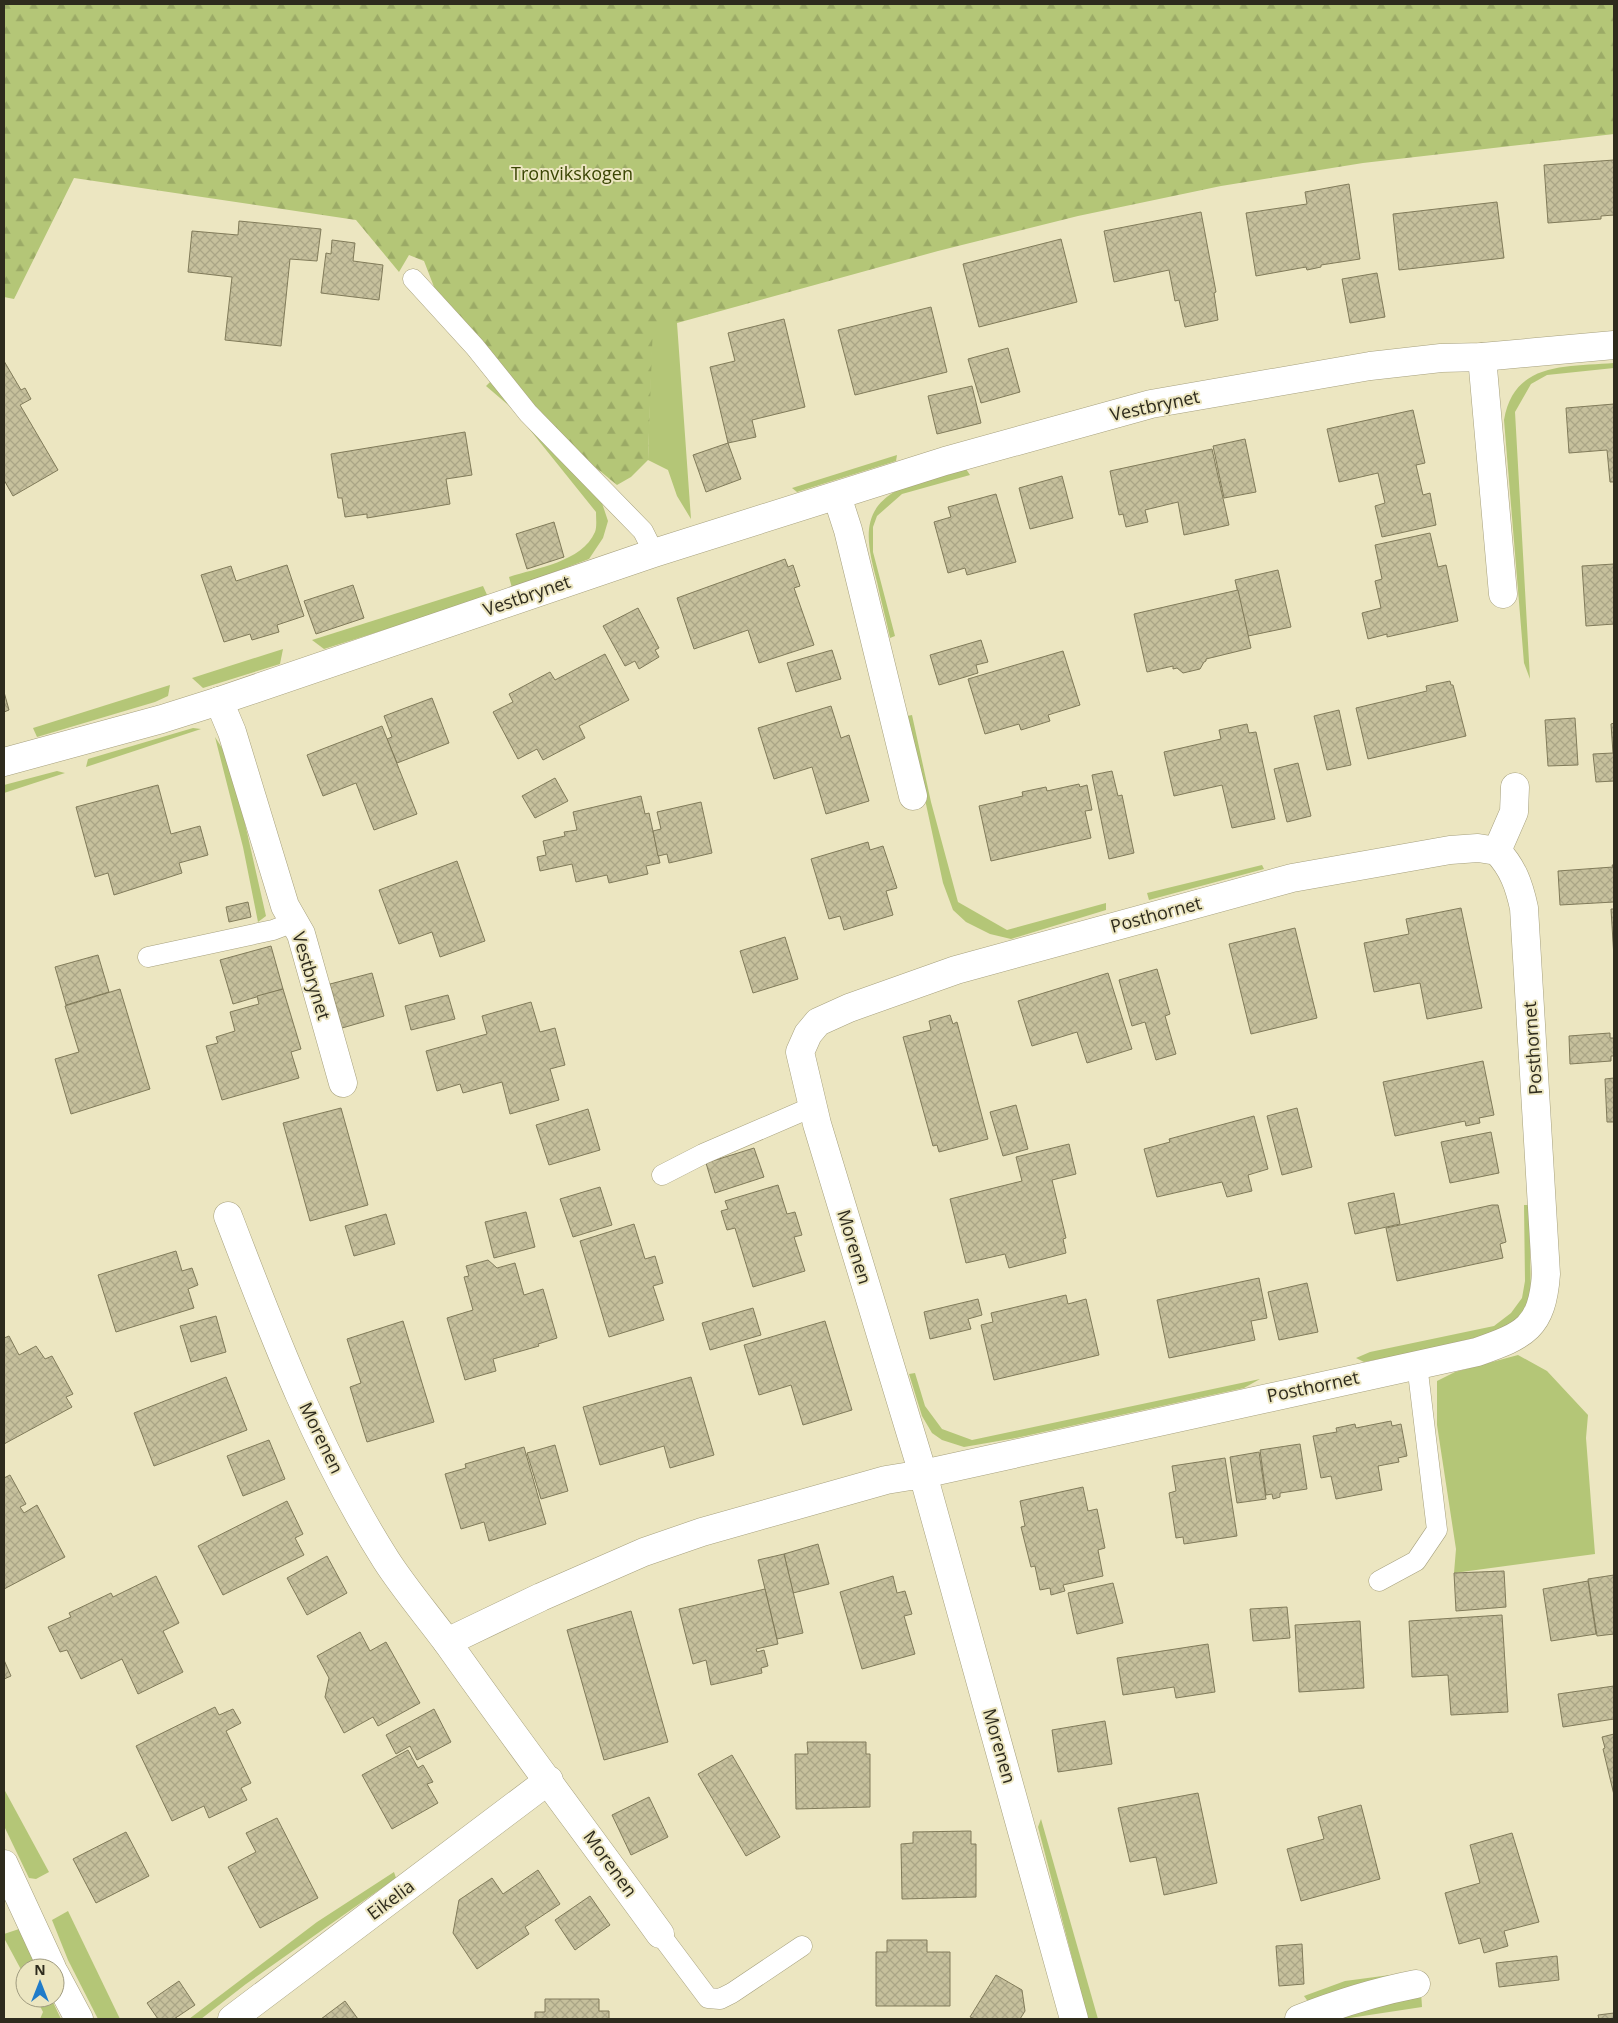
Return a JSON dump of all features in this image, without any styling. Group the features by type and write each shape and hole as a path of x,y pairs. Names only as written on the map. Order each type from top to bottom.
{"street":[{"name":"Vestbrynet","path":"4,762 162,719 219,701 654,553 945,461 1151,404 1370,366 1441,358 1482,357 1614,344"},
{"path":"1482,357 1503,594"},
{"path":"837,496 848,530 913,796"},
{"name":"Vestbrynet","path":"219,701 232,732 285,906 301,934 343,1083"},
{"path":"1497,850 1514,812 1515,787"},
{"name":"Posthornet","path":"818,1022 849,1008 956,970 1292,878 1450,850 1478,848 1497,850 1510,865 1516,878 1524,908 1546,1246 1545,1295 1538,1315 1526,1330 1512,1340 1477,1352 923,1474"},
{"name":"Morenen","path":"818,1022 808,1034 800,1052 812,1107 923,1474 1074,2019"},
{"name":"Morenen","path":"228,1216 258,1296 320,1441 386,1560 660,1934"},
{"path":"447,1642 549,1593 644,1552 702,1532 886,1480 923,1474"},
{"name":"Eikelia","path":"232,2019 549,1780"},
{"path":"4,1864 47,1958"},
{"path":"1299,2019 1329,2007 1387,1990 1416,1984"},
{"path":"65,1993 79,2019"}],"lane":[{"path":"413,279 475,347 528,413 643,531 654,553"},
{"path":"148,956 273,930 294,922"},
{"path":"662,1175 703,1154 812,1107"},
{"path":"1379,1580 1416,1561 1437,1530 1417,1364"},
{"name":"Morenen","path":"660,1934 708,1998 720,1998 732,1993 802,1946"}],"green space":[{"name":"Tronvikskogen","path":"4,4 1614,4 1614,134 1363,163 1221,186 1078,216 938,251 677,323 653,323 648,460 631,477 617,485 583,457 441,305 424,261 409,255 399,272 356,220 74,178 14,299 4,297"},
{"path":"652,322 677,323 691,519 677,496 668,470 648,460"},
{"path":"1614,363 1614,368 1547,375 1531,384 1515,412 1530,679 1524,663 1504,420 1510,401 1519,387 1531,377 1561,367"},
{"path":"491,381 601,500 608,521 603,538 589,559 512,588 509,577 545,567 569,557 589,542 595,532 596,512 514,410 486,386"},
{"path":"897,455 896,461 797,492 792,488"},
{"path":"966,469 970,475 902,494 877,516 873,527 873,552 895,636 890,638 871,556 869,531 871,520 876,509 896,491 922,481"},
{"path":"483,586 488,597 324,649 312,640"},
{"path":"283,649 280,664 203,688 192,678"},
{"path":"170,685 168,696 155,702 37,737 33,728"},
{"path":"912,715 931,802 958,902 1007,930 1106,903 1106,910 1011,939 990,934 966,922 953,910 943,883 907,716"},
{"path":"193,728 201,729 86,767 88,759"},
{"path":"215,737 231,762 266,916 258,922 243,847"},
{"path":"57,771 65,773 4,793 4,785"},
{"path":"1262,865 1264,869 1149,900 1147,893"},
{"path":"1524,1205 1529,1205 1531,1295 1525,1309 1517,1320 1487,1335 1364,1362 1356,1358 1370,1352 1494,1326 1511,1313 1522,1298 1525,1281"},
{"path":"1518,1355 1547,1371 1588,1415 1586,1438 1595,1554 1454,1573 1456,1549 1437,1425 1437,1381 1455,1372"},
{"path":"915,1373 925,1406 942,1429 972,1440 1260,1379 1244,1388 1016,1438 964,1447 942,1440 932,1433 922,1416 909,1374"},
{"path":"4,1789 49,1872 36,1879 29,1878 4,1826"},
{"path":"1041,1819 1098,2019 1088,2019 1038,1827"},
{"path":"394,1872 396,1878 246,1984 201,2019 189,2019 317,1922"},
{"path":"68,1911 120,2019 98,2019 68,1960 52,1920"},
{"path":"19,1929 32,1958 15,1958 4,1938 4,1934"},
{"path":"1390,1975 1381,1982 1309,2003 1304,1996 1345,1981"},
{"path":"1421,1992 1422,2007 1343,2019 1338,2015"},
{"path":"41,2008 56,2008 61,2019 40,2019 43,2012"}],"building":[{"path":"1614,160 1614,215 1601,216 1601,219 1548,223 1544,165"},
{"path":"1349,184 1360,259 1321,265 1321,267 1307,270 1306,267 1256,276 1246,213 1307,204 1305,192"},
{"path":"1497,202 1504,258 1399,270 1393,214"},
{"path":"1201,212 1216,292 1214,293 1218,320 1185,327 1179,300 1175,301 1169,270 1114,282 1104,231"},
{"path":"239,221 321,229 317,261 290,259 281,346 225,340 232,277 188,272 192,231 238,235"},
{"path":"1061,239 1077,302 979,327 963,264"},
{"path":"332,240 355,243 353,261 383,265 379,300 321,293 326,253 331,254"},
{"path":"1377,273 1385,317 1350,323 1342,279"},
{"path":"931,307 947,372 855,395 838,330"},
{"path":"784,319 805,407 752,420 756,437 728,443 710,367 735,361 728,333"},
{"path":"1008,348 1020,392 981,403 968,359"},
{"path":"4,361 21,390 25,388 31,399 20,405 58,470 13,496 4,480"},
{"path":"972,386 981,423 937,434 928,396"},
{"path":"1614,404 1614,482 1610,482 1607,450 1569,453 1566,408"},
{"path":"1413,410 1425,463 1416,465 1423,495 1430,493 1436,525 1382,537 1375,506 1385,503 1378,473 1339,482 1327,429"},
{"path":"465,432 472,475 446,479 450,504 367,518 367,514 345,517 342,498 338,498 331,454"},
{"path":"1245,439 1256,492 1224,498 1213,446"},
{"path":"728,443 741,479 706,492 693,455"},
{"path":"1212,449 1229,525 1184,535 1178,502 1145,510 1148,522 1126,527 1123,514 1119,515 1110,471"},
{"path":"1062,476 1073,518 1030,529 1019,488"},
{"path":"996,494 1016,562 967,575 965,568 948,573 934,522 951,517 948,507"},
{"path":"554,522 564,557 527,569 516,534"},
{"path":"1430,533 1438,567 1446,565 1458,621 1387,637 1387,634 1368,639 1362,613 1381,608 1375,581 1382,579 1375,545"},
{"path":"785,559 788,567 793,565 800,586 794,588 814,645 759,663 748,630 694,649 677,598"},
{"path":"1614,564 1614,624 1586,626 1582,566"},
{"path":"287,565 304,616 277,625 279,632 252,640 250,634 224,642 201,575 231,566 236,581"},
{"path":"1278,570 1291,627 1248,636 1235,580"},
{"path":"353,585 364,618 316,634 304,601"},
{"path":"1238,590 1251,648 1206,659 1200,669 1183,673 1177,668 1173,669 1173,666 1147,672 1134,614"},
{"path":"638,608 659,648 655,650 659,657 639,669 635,661 625,666 603,626"},
{"path":"981,640 988,662 976,665 978,673 939,685 930,655"},
{"path":"832,650 841,679 796,692 787,663"},
{"path":"1063,651 1080,705 1048,715 1050,721 1021,730 1019,724 985,734 968,679"},
{"path":"605,654 629,700 579,726 585,738 543,760 537,749 518,759 493,712 513,702 509,694 550,672 555,680"},
{"path":"1450,681 1451,685 1453,685 1466,736 1368,759 1356,708 1427,691 1426,686"},
{"path":"4,692 9,710 4,712"},
{"path":"432,698 449,743 397,763 387,739 392,737 384,716"},
{"path":"831,706 841,738 849,735 869,801 826,814 812,767 774,779 758,728"},
{"path":"1339,710 1351,765 1327,770 1314,716"},
{"path":"1575,718 1578,765 1548,766 1545,720"},
{"path":"1614,723 1614,781 1596,782 1593,754 1613,753 1611,724"},
{"path":"1247,724 1249,733 1256,732 1275,819 1232,828 1222,785 1174,796 1164,752 1221,739 1219,730"},
{"path":"382,726 417,814 374,830 356,783 323,796 307,755"},
{"path":"1298,763 1311,816 1287,822 1274,769"},
{"path":"1112,771 1118,796 1122,795 1134,853 1109,859 1092,775"},
{"path":"555,778 568,801 535,818 522,796"},
{"path":"1079,784 1080,787 1087,785 1092,810 1085,811 1091,838 991,861 979,806 1023,796 1022,792 1046,787 1047,791"},
{"path":"158,785 171,834 200,826 208,855 179,863 182,873 114,895 108,873 95,877 76,807"},
{"path":"641,796 645,814 649,813 660,863 646,866 648,874 609,883 607,875 576,882 572,864 540,871 537,857 546,855 543,841 565,836 564,832 577,830 573,812"},
{"path":"701,802 712,853 669,863 667,854 658,856 653,831 661,829 657,812"},
{"path":"868,842 870,850 883,846 897,888 886,891 893,915 844,930 840,916 829,919 811,859"},
{"path":"457,861 485,941 440,957 432,932 399,944 379,890"},
{"path":"1612,865 1614,865 1614,902 1560,905 1558,871 1613,867"},
{"path":"248,902 251,917 229,922 226,907"},
{"path":"1461,908 1482,1008 1427,1019 1420,983 1374,992 1364,943 1409,934 1406,919"},
{"path":"1611,909 1614,909 1614,958"},
{"path":"1295,928 1317,1018 1251,1034 1229,944"},
{"path":"785,937 798,979 753,993 740,951"},
{"path":"271,946 283,989 233,1004 220,960"},
{"path":"98,955 109,992 66,1005 55,967"},
{"path":"1157,969 1170,1014 1165,1016 1176,1054 1156,1060 1145,1022 1132,1026 1119,980"},
{"path":"372,973 384,1016 342,1028 330,984"},
{"path":"1108,973 1132,1049 1087,1063 1077,1032 1032,1046 1018,1001"},
{"path":"120,989 150,1089 71,1114 55,1059 79,1052 65,1006"},
{"path":"283,989 301,1049 291,1052 299,1078 222,1100 206,1046 218,1043 216,1037 235,1031 230,1012 259,1004 257,996"},
{"path":"448,995 455,1019 411,1030 405,1006"},
{"path":"531,1002 540,1032 555,1028 565,1065 550,1069 559,1100 510,1114 502,1082 463,1093 460,1084 437,1091 426,1051 487,1034 482,1016"},
{"path":"950,1015 953,1024 957,1022 988,1139 939,1152 937,1145 933,1146 903,1037 931,1030 929,1021"},
{"path":"1610,1033 1610,1038 1614,1038 1614,1056 1611,1056 1611,1061 1570,1064 1569,1036"},
{"path":"1483,1061 1494,1115 1479,1118 1480,1123 1466,1126 1465,1121 1395,1136 1383,1082"},
{"path":"1614,1078 1614,1122 1607,1122 1605,1079"},
{"path":"1016,1105 1028,1149 1003,1156 990,1112"},
{"path":"341,1108 368,1205 310,1221 283,1123"},
{"path":"1297,1108 1312,1167 1282,1175 1267,1116"},
{"path":"588,1109 600,1150 549,1165 536,1125"},
{"path":"1254,1116 1268,1169 1248,1175 1252,1191 1227,1197 1222,1182 1157,1197 1144,1149 1170,1142 1169,1139"},
{"path":"1491,1132 1499,1173 1450,1183 1441,1142"},
{"path":"1069,1144 1076,1174 1052,1180 1066,1238 1063,1239 1066,1253 1009,1268 1005,1254 966,1263 950,1199 1022,1181 1016,1157"},
{"path":"754,1148 764,1177 715,1193 706,1163"},
{"path":"778,1185 787,1214 795,1212 802,1235 794,1237 805,1271 753,1287 735,1228 727,1230 721,1211 728,1209 725,1201"},
{"path":"600,1187 612,1225 573,1237 560,1199"},
{"path":"1394,1193 1400,1224 1355,1234 1348,1203"},
{"path":"1498,1205 1506,1242 1500,1244 1503,1258 1397,1281 1386,1228"},
{"path":"526,1212 535,1247 494,1258 485,1222"},
{"path":"386,1214 395,1244 354,1256 345,1226"},
{"path":"634,1224 645,1259 655,1256 663,1283 653,1286 664,1320 609,1337 580,1241"},
{"path":"176,1251 182,1271 192,1268 198,1285 188,1289 194,1308 116,1332 98,1275"},
{"path":"488,1260 497,1268 515,1263 524,1295 543,1289 557,1338 538,1344 539,1346 493,1359 496,1371 465,1380 447,1318 473,1310 464,1277 469,1276 466,1266"},
{"path":"1259,1278 1267,1318 1251,1321 1255,1340 1169,1358 1157,1300"},
{"path":"1307,1283 1318,1332 1279,1340 1268,1292"},
{"path":"1066,1295 1068,1304 1086,1299 1099,1355 994,1380 981,1325 993,1322 991,1313"},
{"path":"978,1299 982,1315 968,1319 971,1329 930,1339 924,1312"},
{"path":"753,1308 761,1335 710,1350 702,1323"},
{"path":"216,1316 226,1352 191,1362 180,1326"},
{"path":"403,1321 434,1422 367,1442 350,1387 361,1383 347,1339"},
{"path":"825,1321 852,1410 803,1425 791,1385 759,1395 744,1345"},
{"path":"9,1336 19,1355 36,1346 45,1359 52,1356 73,1394 66,1397 72,1407 4,1444 4,1338"},
{"path":"226,1377 247,1430 154,1466 134,1413"},
{"path":"691,1377 714,1455 670,1468 664,1446 600,1465 583,1407"},
{"path":"1391,1421 1392,1426 1401,1424 1407,1456 1398,1458 1399,1462 1378,1466 1382,1490 1336,1499 1331,1476 1321,1478 1313,1436 1337,1432 1336,1428 1355,1424 1356,1428"},
{"path":"269,1440 285,1479 243,1496 227,1456"},
{"path":"1300,1444 1307,1489 1280,1493 1280,1497 1273,1499 1272,1494 1266,1495 1260,1450"},
{"path":"555,1445 568,1491 541,1499 527,1453"},
{"path":"524,1447 546,1524 489,1541 484,1522 461,1529 445,1474 466,1468 465,1464"},
{"path":"1259,1452 1266,1499 1237,1503 1230,1457"},
{"path":"1225,1458 1237,1536 1184,1544 1183,1537 1176,1538 1169,1493 1176,1491 1172,1466"},
{"path":"10,1475 26,1504 20,1507 24,1513 37,1505 65,1557 4,1589 4,1478"},
{"path":"1083,1487 1088,1511 1097,1509 1105,1548 1098,1550 1103,1576 1063,1585 1065,1591 1051,1595 1050,1588 1040,1590 1035,1566 1031,1567 1021,1527 1025,1526 1020,1501"},
{"path":"287,1501 303,1534 295,1538 304,1555 223,1595 198,1546"},
{"path":"818,1544 829,1584 793,1593 784,1554"},
{"path":"784,1554 803,1633 777,1639 758,1560"},
{"path":"327,1556 347,1593 307,1615 287,1578"},
{"path":"1504,1571 1506,1607 1456,1611 1454,1573"},
{"path":"1614,1575 1614,1634 1597,1636 1588,1579"},
{"path":"156,1576 179,1623 163,1631 183,1672 138,1694 122,1659 81,1679 67,1650 60,1652 48,1627 71,1617 69,1613 111,1593 113,1597"},
{"path":"893,1576 897,1593 905,1591 912,1614 904,1616 915,1654 862,1669 840,1592"},
{"path":"1588,1581 1596,1634 1551,1641 1543,1589"},
{"path":"1113,1583 1123,1623 1077,1634 1068,1593"},
{"path":"765,1589 778,1644 756,1649 757,1652 764,1650 768,1666 761,1668 762,1673 711,1685 706,1660 693,1664 679,1609"},
{"path":"1287,1607 1290,1638 1253,1641 1250,1609"},
{"path":"631,1611 668,1742 604,1760 567,1630"},
{"path":"1502,1615 1508,1712 1451,1715 1448,1675 1412,1677 1409,1621"},
{"path":"1360,1621 1364,1688 1299,1692 1295,1625"},
{"path":"360,1632 370,1651 386,1642 420,1703 378,1726 373,1717 344,1733 325,1697 329,1678 317,1656"},
{"path":"1208,1644 1215,1692 1176,1698 1174,1687 1123,1695 1117,1658"},
{"path":"4,1660 11,1676 4,1679"},
{"path":"1614,1686 1614,1719 1563,1727 1558,1694"},
{"path":"215,1707 219,1715 233,1709 241,1723 226,1731 251,1783 241,1788 247,1800 209,1818 204,1806 172,1821 136,1746"},
{"path":"434,1709 451,1742 417,1760 410,1746 396,1754 386,1735"},
{"path":"1105,1721 1112,1764 1058,1772 1052,1730"},
{"path":"1614,1734 1614,1795 1602,1737"},
{"path":"807,1742 866,1742 866,1754 870,1754 870,1807 796,1809 795,1754 808,1754"},
{"path":"408,1750 418,1768 423,1765 433,1782 427,1784 438,1803 392,1829 362,1775"},
{"path":"732,1755 780,1837 746,1856 698,1774"},
{"path":"1198,1793 1217,1883 1164,1895 1156,1857 1130,1862 1118,1808"},
{"path":"649,1797 668,1837 631,1855 612,1815"},
{"path":"1361,1805 1380,1879 1301,1901 1287,1849 1324,1839 1318,1817"},
{"path":"277,1818 318,1898 260,1928 228,1867 256,1852 246,1833"},
{"path":"971,1831 971,1844 976,1844 976,1897 902,1899 901,1844 913,1843 913,1832"},
{"path":"126,1832 149,1876 96,1903 73,1859"},
{"path":"1512,1833 1539,1922 1504,1931 1508,1946 1484,1953 1480,1938 1459,1944 1445,1893 1480,1883 1470,1845"},
{"path":"538,1870 560,1904 525,1927 529,1934 477,1969 453,1933 459,1900 492,1878 503,1894"},
{"path":"590,1896 610,1925 575,1950 555,1920"},
{"path":"887,1940 927,1940 927,1952 950,1952 950,2006 876,2006 876,1952 887,1952"},
{"path":"1302,1944 1304,1984 1279,1986 1276,1946"},
{"path":"1557,1956 1559,1980 1499,1987 1496,1963"},
{"path":"996,1975 1022,1990 1025,2011 1020,2019 975,2019 970,2017"},
{"path":"179,1981 195,2005 174,2019 158,2019 147,2003"},
{"path":"545,1999 599,1999 599,2011 609,2011 609,2019 535,2019 535,2012 545,2012"},
{"path":"345,2001 358,2019 321,2019"},
{"path":"1614,2013 1614,2019 1599,2019 1598,2015"}]}
